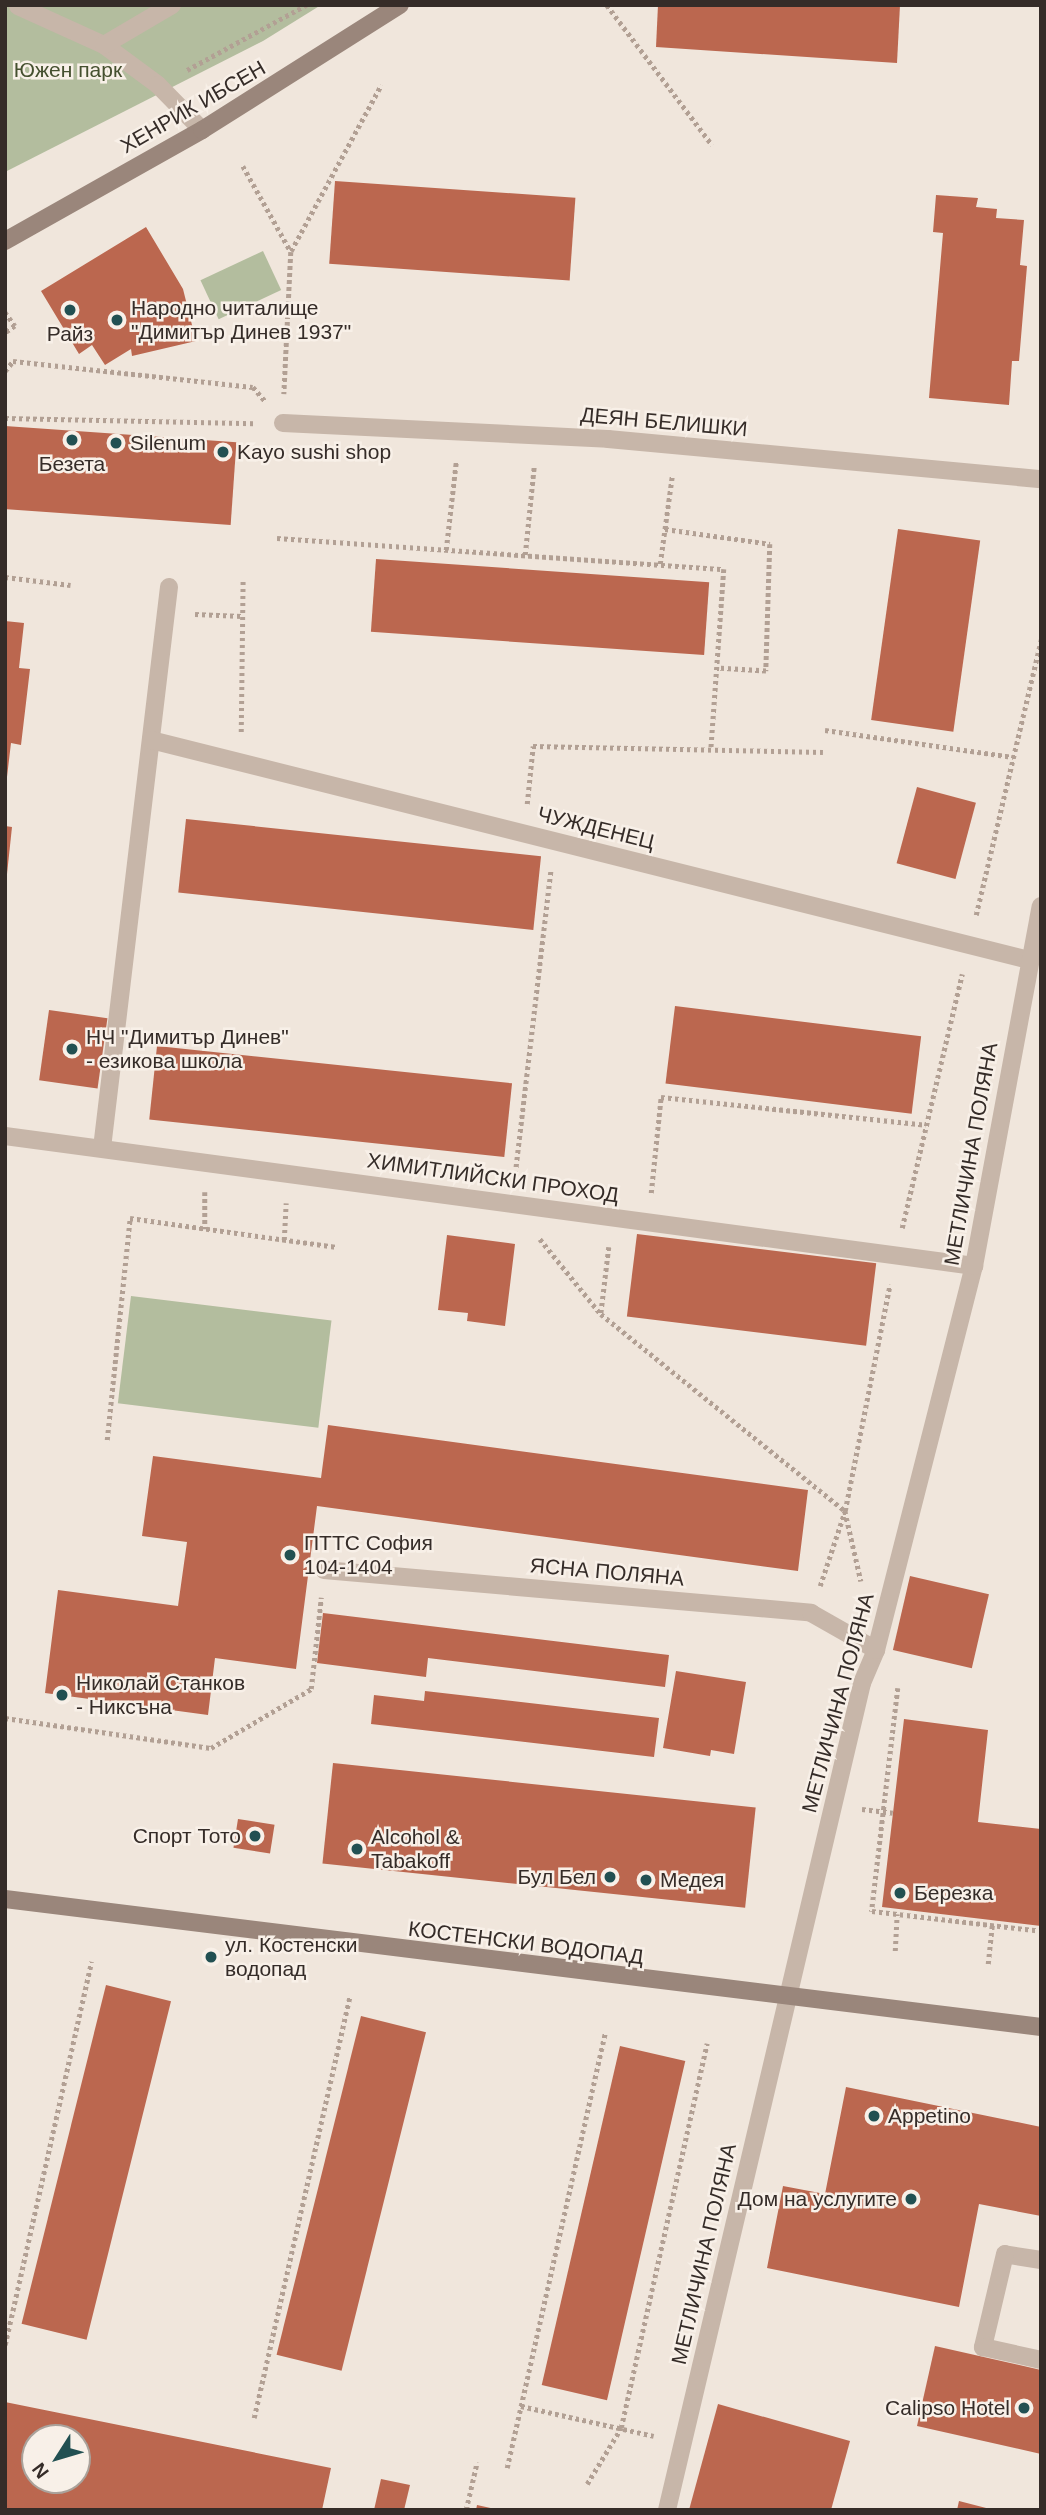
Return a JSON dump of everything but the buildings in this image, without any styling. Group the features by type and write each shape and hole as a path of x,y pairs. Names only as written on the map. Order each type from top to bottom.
{"street":[{"path":"104,45 172,5"},
{"name":"ХЕНРИК ИБСЕН","path":"5,241 202,130 400,5"},
{"path":"18,6 104,45 158,85 202,130"},
{"name":"ДЕЯН БЕЛИШКИ","path":"283,423 608,439 1041,479"},
{"path":"102,1148 169,587"},
{"name":"ЧУЖДЕНЕЦ","path":"151,740 1029,960"},
{"name":"МЕТЛИЧИНА ПОЛЯНА","path":"667,2510 862,1683 876,1650 974,1266 1041,906"},
{"name":"ХИМИТЛИЙСКИ ПРОХОД","path":"5,1136 974,1266"},
{"name":"ЯСНА ПОЛЯНА","path":"324,1570 811,1613 876,1650"},
{"name":"КОСТЕНСКИ ВОДОПАД","path":"5,1899 788,1999 1041,2027"},
{"path":"1041,2260 1006,2254 983,2347 1041,2360"}],"path":[{"path":"158,85 306,5"},
{"path":"607,5 712,145"},
{"path":"283,423 291,251 381,85"},
{"path":"243,166 291,251"},
{"path":"5,312 15,326 5,333"},
{"path":"5,371 13,361 253,387 283,423"},
{"path":"5,418 283,423"},
{"path":"446,550 456,461"},
{"path":"525,555 534,466"},
{"path":"660,564 673,476"},
{"path":"665,529 770,544 766,671 717,668"},
{"path":"277,538 724,569 711,750"},
{"path":"5,577 71,585"},
{"path":"241,763 243,579"},
{"path":"165,617 212,612 242,616"},
{"path":"811,1613 845,1511 895,1255 1041,639"},
{"path":"825,730 1013,757"},
{"path":"525,833 533,746 823,752"},
{"path":"554,841 511,1203 601,1314 845,1511 862,1587"},
{"path":"648,1222 661,1097 926,1125"},
{"path":"205,1187 205,1228"},
{"path":"284,1240 287,1195"},
{"path":"601,1314 613,1217"},
{"path":"107,1440 130,1218 337,1247"},
{"path":"5,1718 211,1748 311,1689 324,1570"},
{"path":"898,1688 872,1911 1041,1931"},
{"path":"895,1951 897,1914"},
{"path":"988,1964 992,1925"},
{"path":"5,2344 92,1962"},
{"path":"254,2418 350,1997"},
{"path":"507,2468 605,2033"},
{"path":"587,2484 621,2428 707,2043"},
{"path":"521,2406 621,2428"},
{"path":"466,2510 477,2462"}],"green space":[{"name":"Южен парк","path":"5,5 321,5 263,41 5,172"},
{"path":"263,251 281,290 219,319 200,280"},
{"path":"131,1296 331,1321 318,1428 118,1403"}],"place":[{"name":"Райз","path":"70,310"},
{"name":"Народно читалище \"Димитър Динев 1937\"","path":"117,320"},
{"name":"Безета","path":"72,440"},
{"name":"Silenum","path":"116,443"},
{"name":"Kayo sushi shop","path":"223,452"},
{"name":"НЧ \"Димитър Динев\" - езикова школа","path":"72,1049"},
{"name":"ПТТС София 104-1404","path":"290,1555"},
{"name":"Николай Станков - Никсъна","path":"62,1695"},
{"name":"Спорт Тото","path":"255,1836"},
{"name":"Alcohol & Tabakoff","path":"357,1849"},
{"name":"Бул Бел","path":"610,1877"},
{"name":"Медея","path":"646,1880"},
{"name":"Березка","path":"900,1893"},
{"name":"ул. Костенски водопад","path":"211,1957"},
{"name":"Appetino","path":"874,2116"},
{"name":"Дом на услугите","path":"911,2199"},
{"name":"Calipso Hotel","path":"1024,2408"}]}
